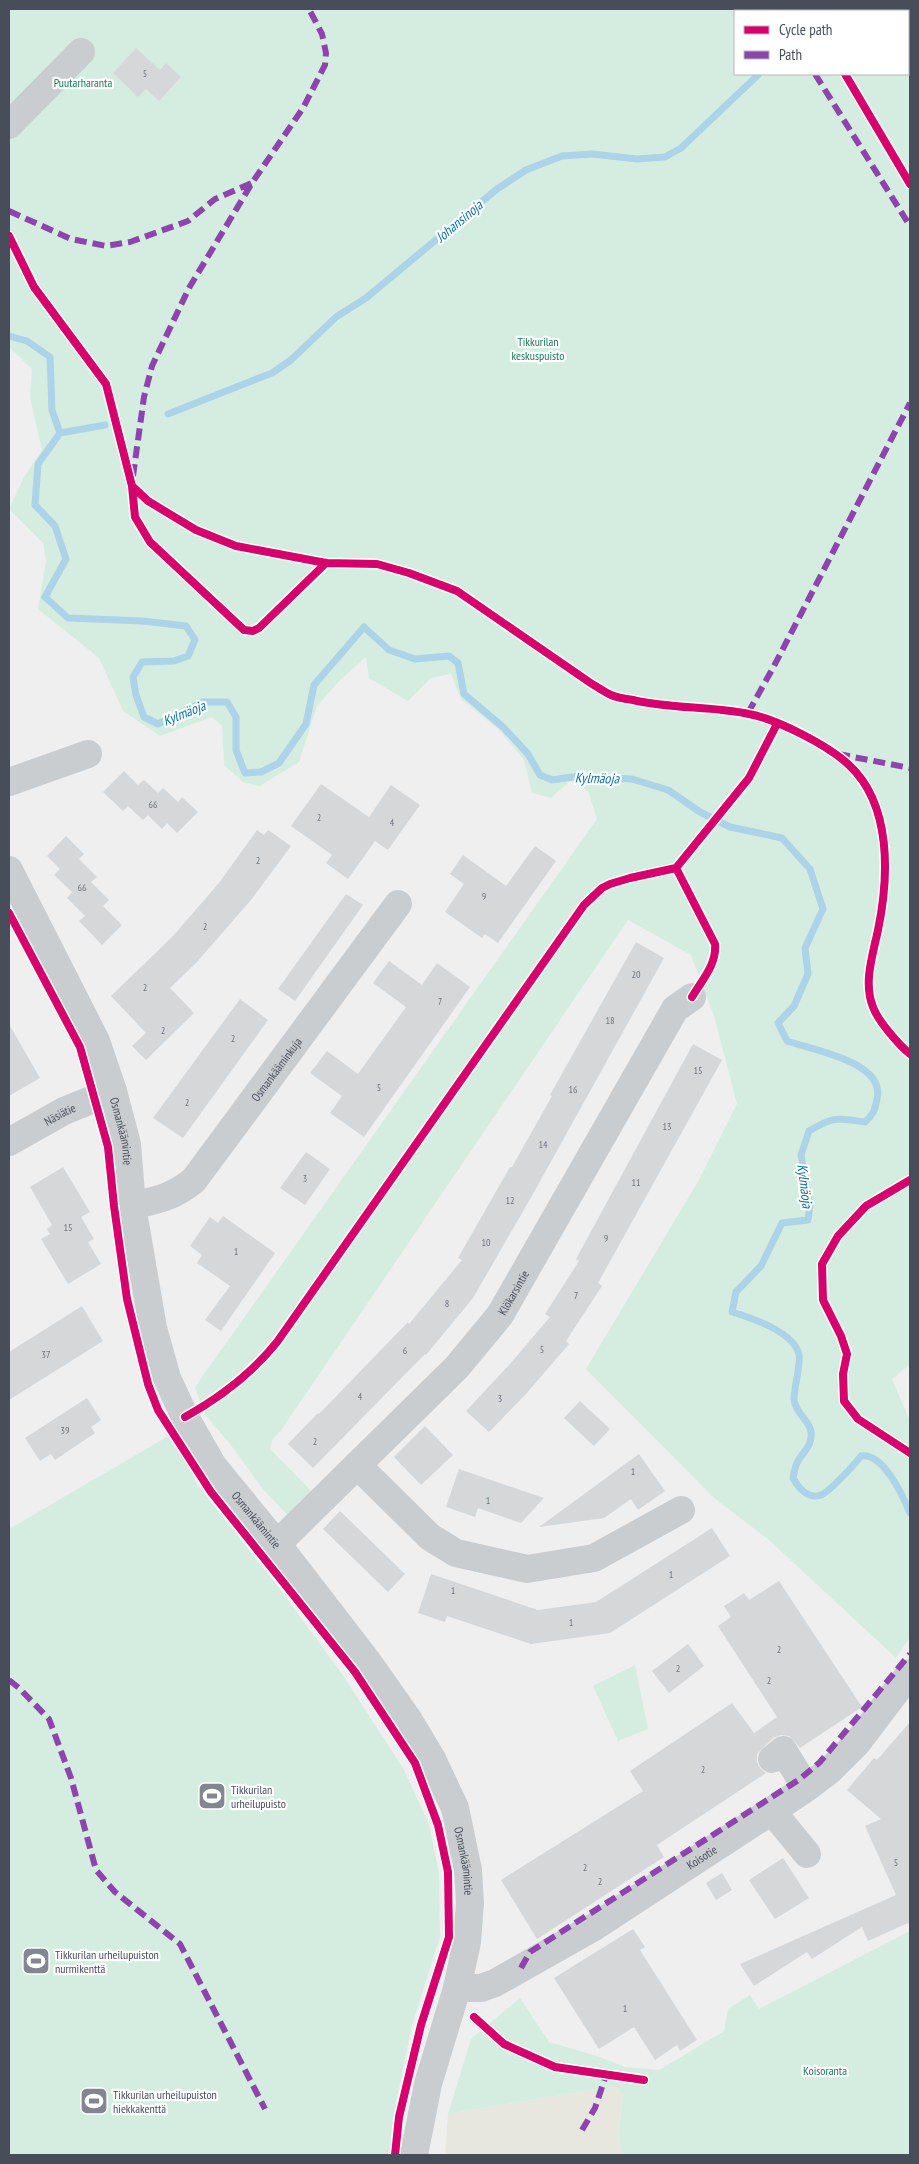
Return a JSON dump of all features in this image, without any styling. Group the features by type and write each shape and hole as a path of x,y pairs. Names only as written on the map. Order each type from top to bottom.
{"street":[{"path":"9,125 81,52"},
{"path":"9,782 88,754"},
{"name":"Osmankäämintie","path":"9,870 96,1040 113,1091 127,1144 132,1206 153,1328 167,1378 185,1416 213,1466 277,1544 368,1662 408,1719 432,1759 455,1808 468,1870 470,1904 467,1942 457,1988 428,2084 414,2155"},
{"name":"Osmankääminkuja","path":"132,1206 168,1197 181,1191 194,1180 398,904"},
{"name":"Klökarsintie","path":"277,1544 456,1367 500,1315 675,1009 692,997"},
{"name":"Näsiätie","path":"9,1142 64,1111 113,1091"},
{"path":"357,1465 436,1541 456,1553 527,1569 594,1558 681,1510"},
{"name":"Koisotie","path":"457,1988 481,1988 495,1983 594,1927 806,1788 829,1771 857,1743 910,1673"},
{"path":"772,1759 783,1750 806,1788"},
{"path":"772,1811 807,1854"}],"shaded area":[{"path":"614,2086 623,2095 618,2138 623,2155 445,2155 448,2114"}],"green space":[{"name":"Tikkurilan keskuspuisto","path":"9,9 910,9 910,1360 909,1365 892,1379 910,1421 910,1637 896,1658 769,1540 714,1498 586,1369 700,1178 737,1104 714,1016 691,955 628,920 282,1429 272,1440 270,1449 315,1495 291,1519 263,1489 230,1444 204,1413 195,1387 597,819 588,791 570,781 551,798 532,793 524,760 499,730 461,699 451,674 431,678 408,701 369,678 366,657 340,680 317,706 299,762 260,786 243,782 224,765 222,726 212,717 160,736 123,711 99,658 38,609 46,561 43,543 9,509 24,477 42,450 30,398 32,369 9,347"},
{"name":"Tikkurilan urheilupuisto","path":"170,1435 180,1445 197,1484 279,1588 344,1677 403,1768 429,1824 439,1872 440,1937 412,2025 393,2118 389,2155 9,2155 9,1529"},
{"path":"635,1665 648,1729 618,1741 593,1686"},
{"name":"Koisoranta","path":"910,1931 910,2155 623,2155 618,2138 623,2095 614,2086 448,2114 471,2039 520,1998 549,2042 600,2057 625,2067 659,2070 724,2031 728,2009 750,1995 759,2009"}],"building":[{"path":"136,48 160,70 166,63 181,77 159,101 146,89 138,97 113,73"},
{"path":"124,771 138,785 144,780 158,793 163,788 178,802 182,797 198,812 177,833 167,823 162,829 148,815 143,820 128,806 123,811 103,792"},
{"path":"321,784 369,817 391,785 420,805 388,850 375,841 348,879 326,863 332,855 291,826"},
{"path":"257,830 264,835 268,830 291,846 251,900 197,962 170,988 194,1013 146,1060 132,1046 146,1033 111,996 173,936 219,883"},
{"path":"66,836 84,854 79,859 97,877 91,882 109,900 103,906 122,925 102,945 79,921 85,916 67,898 72,892 54,875 60,869 47,856"},
{"path":"535,846 556,861 498,943 485,934 482,938 445,912 464,884 450,874 463,855 506,886"},
{"path":"346,894 363,905 295,1001 278,989"},
{"path":"636,942 664,958 473,1298 426,1355 313,1468 288,1444 408,1322 409,1324 462,1260 458,1258 552,1096 550,1095"},
{"path":"389,961 422,985 437,963 470,987 364,1137 330,1113 342,1096 310,1073 327,1051 358,1074 406,1007 373,983"},
{"path":"240,999 268,1020 183,1138 153,1118"},
{"path":"9,1024 40,1078 9,1096"},
{"path":"693,1044 722,1060 598,1283 602,1286 566,1341 569,1344 526,1394 489,1432 466,1411 550,1317 545,1314 579,1261 576,1259"},
{"path":"306,1152 330,1169 305,1205 280,1188"},
{"path":"63,1167 90,1212 81,1217 94,1239 88,1242 101,1264 68,1284 41,1239 50,1234 47,1229 52,1225 30,1187"},
{"path":"223,1216 275,1253 221,1331 205,1320 230,1286 197,1263 202,1255 190,1246 210,1217 218,1223"},
{"path":"82,1306 103,1341 9,1400 9,1352"},
{"path":"87,1398 101,1420 91,1427 95,1433 55,1460 51,1454 40,1461 25,1438"},
{"path":"580,1401 610,1429 594,1446 564,1418"},
{"path":"425,1426 453,1455 421,1485 394,1457"},
{"path":"639,1454 665,1491 638,1510 631,1499 604,1518 539,1527"},
{"path":"459,1469 544,1498 521,1523 478,1508 475,1517 446,1507"},
{"path":"340,1511 405,1574 388,1592 323,1529"},
{"path":"712,1528 730,1556 610,1633 531,1644 447,1616 445,1622 418,1613 431,1574 538,1610 596,1602"},
{"path":"779,1581 862,1707 800,1748 789,1736 781,1735 773,1738 757,1754 757,1762 766,1773 657,1845 664,1857 537,1939 501,1880 643,1791 630,1771 732,1703 754,1733 777,1717 718,1626 731,1617 724,1606 744,1593 749,1600"},
{"path":"688,1644 704,1666 669,1693 652,1671"},
{"path":"910,1722 910,1928 908,1923 868,1941 862,1927 812,1959 807,1952 754,1986 740,1964 896,1895 865,1826 881,1819 847,1790 874,1758 877,1760"},
{"path":"783,1858 809,1898 775,1919 749,1880"},
{"path":"722,1873 732,1890 716,1900 706,1883"},
{"path":"633,1929 645,1947 640,1950 697,2040 680,2051 677,2045 655,2060 634,2027 599,2049 554,1978"}],"waterway":[{"name":"Johansinoja","path":"168,414 272,373 291,360 336,317 366,298 497,189 526,170 562,156 592,154 637,159 665,157 681,148 758,75"},
{"name":"Kylmäoja","path":"9,336 27,341 50,357 52,410 60,433 38,464 35,505 55,526 66,559 45,597 68,618 143,621 186,626 195,640 188,656 174,661 142,662 133,677 136,695 144,717 158,724 203,702 227,702 236,717 236,750 245,773 261,772 279,763 306,724 314,685 364,627 389,650 415,659 449,656 458,663 464,694 503,727 528,754 540,775 552,780 579,776 632,779 668,790 700,812 730,827 782,838 810,869 823,909 805,948 808,974 794,1006 778,1023 787,1041 829,1054 859,1067 870,1076 877,1086 877,1099 873,1112 865,1122 836,1119 809,1131 801,1155 810,1205 808,1220 782,1223 761,1266 736,1292 732,1312 771,1327 789,1339 799,1354 794,1399 797,1409 808,1424 811,1432 809,1445 797,1463 793,1478 801,1489 812,1496 821,1495 836,1483 861,1456 869,1457 877,1461 891,1477 910,1513"},
{"name":"Johansinoja","path":"60,433 105,425"}],"marked path":[{"path":"133,476 144,397 152,366 189,288 252,183 303,108 325,65 326,53 322,34 309,9"},
{"path":"816,75 910,226"},
{"path":"9,211 71,239 106,246 130,242 188,221 215,199 252,183"},
{"path":"748,713 910,403"},
{"path":"838,754 910,768"},
{"path":"521,1968 530,1952 800,1779 820,1762 910,1654"},
{"path":"9,1680 49,1719 71,1778 96,1870 115,1892 180,1944 265,2109"},
{"path":"582,2130 595,2108 606,2075"}],"cycle path":[{"path":"846,75 910,184"},
{"path":"9,236 34,287 106,384 132,486 148,501 196,530 236,546 326,563 377,564 409,573 457,591 592,684 611,695 647,703 735,711 761,717 802,734 829,750 849,765 863,781 873,800 880,821 884,843 884,887 882,909 870,969 870,998 884,1026 910,1054"},
{"path":"132,486 135,517 150,542 244,630 253,631 259,628 326,563"},
{"path":"185,1417 235,1384 277,1342 584,905 602,888 610,884 676,868 749,778 777,724"},
{"path":"676,868 715,944 714,958 711,965 692,997"},
{"path":"9,913 80,1047 108,1147 127,1299 148,1384 158,1410 211,1492 355,1672 415,1763 438,1825 448,1872 449,1937 421,2025 399,2117 395,2155"},
{"path":"910,1180 866,1206 838,1236 822,1264 823,1300 841,1336 847,1354 843,1374 844,1401 858,1419 910,1453"},
{"path":"474,2017 504,2044 555,2067 644,2080"}],"place":[{"name":"Tikkurilan urheilupuisto","path":"212,1796"},
{"name":"Tikkurilan urheilupuiston nurmikenttä","path":"36,1961"},
{"name":"Tikkurilan urheilupuiston hiekkakenttä","path":"94,2101"}],"park label":[{"name":"Puutarharanta","path":"83,82"}]}
